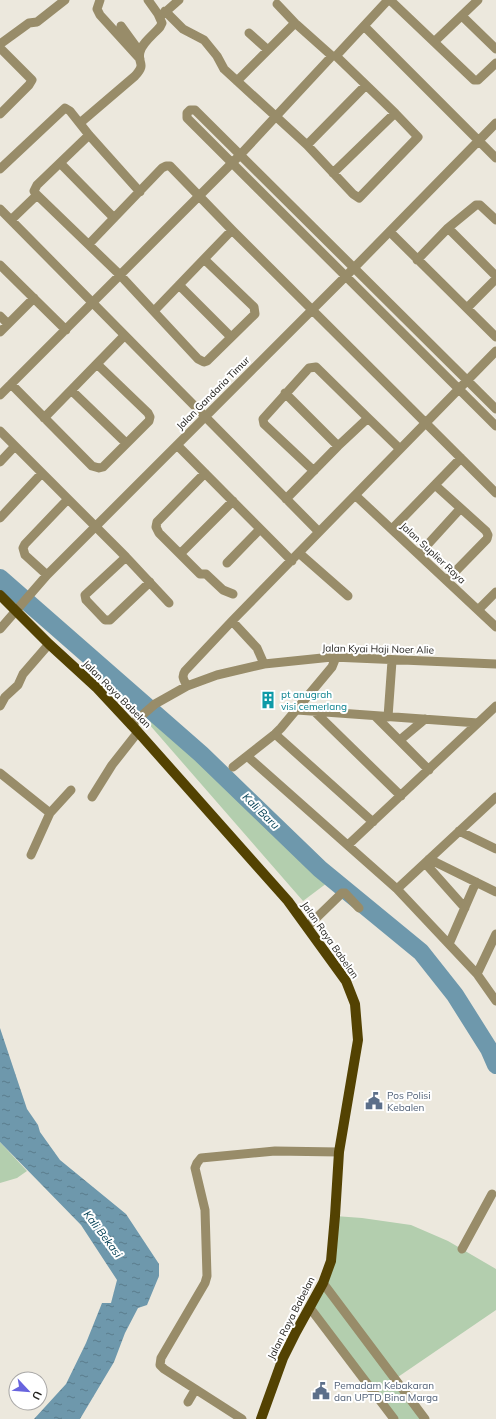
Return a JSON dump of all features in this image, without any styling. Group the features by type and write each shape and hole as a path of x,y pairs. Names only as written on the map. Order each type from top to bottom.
{"main road":[{"name":"Jalan Raya Babelan","path":"0,595 49,644 97,688 288,901 346,981 355,1004 358,1040 339,1152 336,1216 331,1261 323,1283 283,1358 261,1419"}],"street":[{"path":"0,44 29,23 37,22 65,0"},
{"path":"100,0 97,9 100,15 140,56"},
{"path":"148,0 162,14 183,29 202,38 217,56 224,69 307,145 353,194 360,198 418,138 418,135 366,85 295,23 277,4"},
{"path":"140,56 146,42 161,25 162,14 179,0"},
{"path":"0,395 232,164 276,116 389,0 474,80 478,80 496,63"},
{"path":"434,42 478,0"},
{"path":"462,16 496,49"},
{"path":"237,81 295,23"},
{"path":"80,123 135,76 142,66 140,56 121,26"},
{"path":"364,26 496,158"},
{"path":"249,33 268,50"},
{"path":"0,48 32,80 29,85 2,107"},
{"path":"307,145 366,85"},
{"path":"0,169 65,108 69,110 89,135 140,192"},
{"path":"496,408 195,110 190,110 187,113 187,118 232,164 496,426"},
{"path":"333,173 395,113"},
{"name":"Jalan Gandaria Timur","path":"0,629 47,575 95,526 390,232 496,123"},
{"path":"89,135 35,188 34,191 120,275 201,361 207,361 255,314 254,307 204,259"},
{"path":"60,163 114,218"},
{"path":"89,244 162,168 168,166 200,196 232,230 496,493"},
{"path":"11,220 37,195"},
{"path":"417,260 448,228 478,204 496,220"},
{"path":"0,209 319,532"},
{"path":"448,228 496,276"},
{"path":"154,311 232,230"},
{"path":"390,232 496,337"},
{"path":"0,265 66,330"},
{"path":"468,308 496,279"},
{"path":"179,285 231,337"},
{"path":"0,332 34,298"},
{"path":"0,316 8,324"},
{"path":"44,418 124,336"},
{"path":"187,686 183,678 185,671 232,620 292,561 496,351"},
{"path":"11,384 94,467 100,468 103,467 149,421 149,414 97,364"},
{"path":"314,471 264,424 264,417 310,368 316,366 400,449"},
{"path":"71,390 126,443"},
{"path":"285,393 338,446"},
{"path":"286,498 368,418"},
{"path":"0,431 126,557 169,603"},
{"path":"177,445 292,561"},
{"path":"0,462 15,446"},
{"path":"392,529 461,458"},
{"path":"205,472 157,522 157,530 200,574 206,574 223,590 233,594"},
{"path":"0,518 42,473"},
{"path":"435,485 486,531 488,537 447,580"},
{"name":"Jalan Suplier Raya","path":"355,495 496,626"},
{"path":"47,575 25,555 23,548 25,544 68,499"},
{"path":"180,554 232,501"},
{"path":"419,554 460,509"},
{"path":"227,563 260,529"},
{"path":"299,553 348,596"},
{"path":"126,557 85,595 86,600 105,620 110,620 150,582"},
{"path":"478,610 496,592"},
{"path":"232,620 257,648 264,664"},
{"path":"0,706 5,697 18,686 23,674 49,644"},
{"path":"232,767 275,734 332,667 336,657"},
{"name":"Jalan Kyai Haji Noer Alie","path":"92,797 143,715 155,704 187,686 217,675 264,664 336,657 392,661 496,664"},
{"path":"388,716 392,661"},
{"path":"348,845 496,706"},
{"path":"296,710 478,723"},
{"path":"314,711 401,796"},
{"path":"375,716 429,770"},
{"path":"400,740 425,719"},
{"path":"275,734 374,822"},
{"path":"247,756 397,889 477,974 496,1002"},
{"path":"0,773 50,813"},
{"path":"31,855 50,813 71,790"},
{"path":"397,889 459,831 492,806 496,797"},
{"path":"459,831 496,849"},
{"path":"427,861 496,892"},
{"path":"427,861 465,908"},
{"path":"449,944 476,882"},
{"path":"307,927 342,893 344,893 359,908"},
{"path":"477,974 496,934"},
{"path":"242,1419 195,1390 160,1365 161,1358 205,1283 207,1276 205,1210 195,1168 196,1163 201,1158 254,1152 339,1152"},
{"path":"462,1249 492,1194"},
{"path":"323,1283 425,1419"},
{"path":"310,1308 394,1419"},
{"path":"188,1402 195,1390"}],"green space":[{"path":"154,718 327,883 303,901 148,723"},
{"path":"0,1142 27,1171 17,1178 0,1183"},
{"path":"335,1216 411,1225 448,1241 496,1269 496,1310 395,1379 425,1419 394,1419 310,1308 323,1283"}],"water":[{"name":"Kali Bekasi","path":"0,1028 27,1109 38,1125 40,1132 60,1160 126,1214 159,1264 159,1276 147,1305 138,1308 125,1333 114,1362 80,1419 34,1419 41,1411 48,1411 48,1404 66,1384 86,1343 102,1303 111,1303 117,1280 81,1225 0,1142"}],"waterway":[{"name":"Kali Baru","path":"0,578 201,754 320,869 421,952 455,995 489,1049 496,1065"}],"place":[{"name":"pt anugrah visi cemerlang","path":"268,700"},
{"name":"Pos Polisi Kebalen","path":"374,1101"},
{"name":"Pemadam Kebakaran dan UPTD Bina Marga","path":"321,1391"}]}
